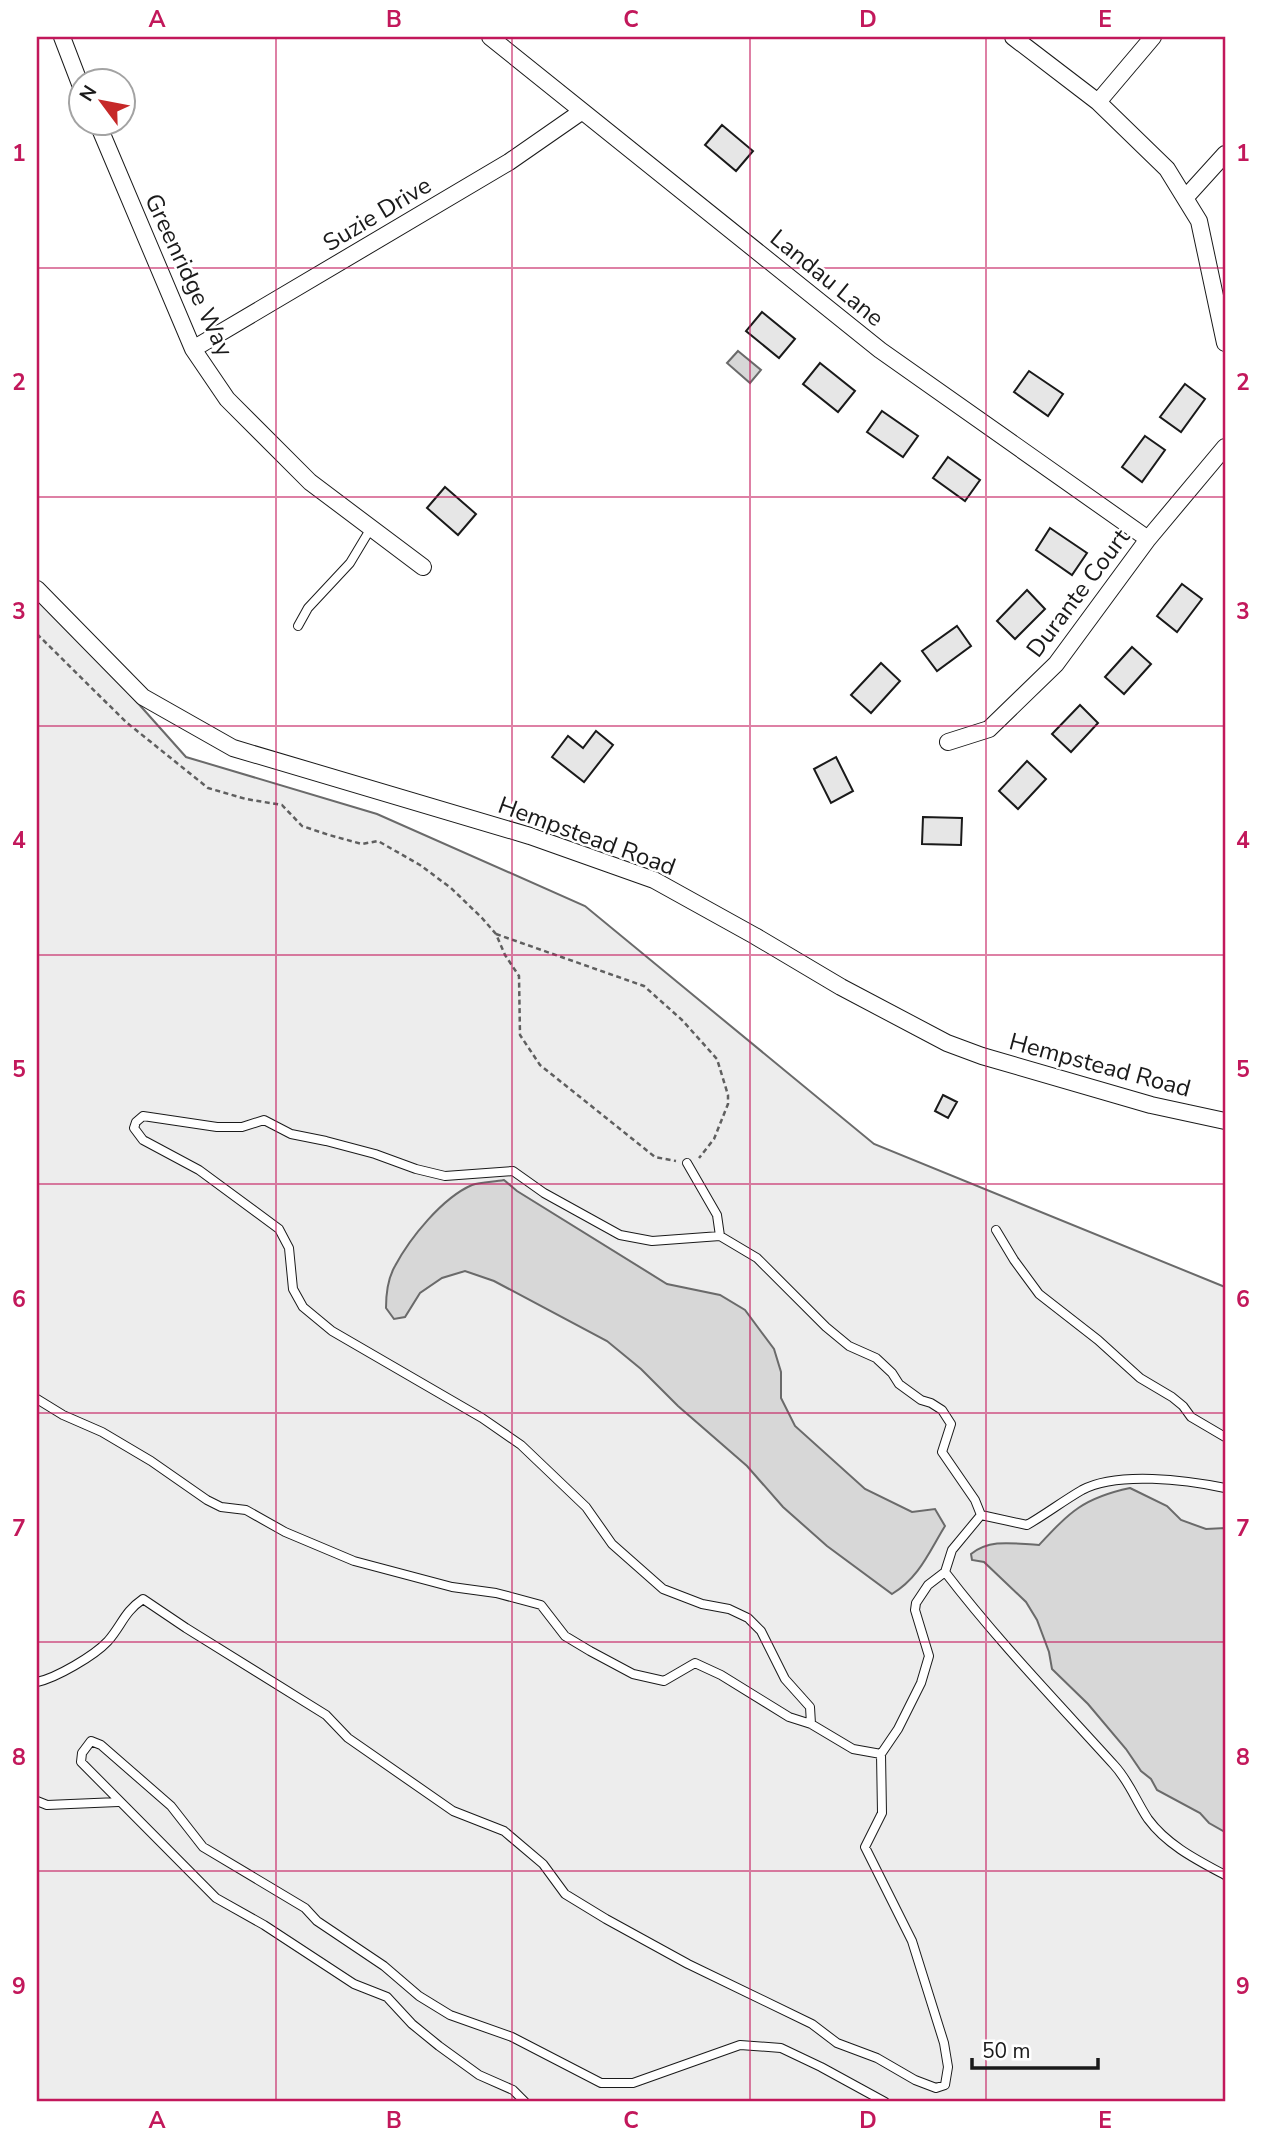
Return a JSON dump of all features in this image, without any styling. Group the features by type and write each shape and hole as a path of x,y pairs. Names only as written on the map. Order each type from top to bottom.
{"street":[{"path":"62,37 73,66"},
{"name":"Landau Lane","path":"490,37 880,349 1148,539"},
{"path":"1013,37 1098,102 1167,169 1199,221 1225,343"},
{"path":"1098,102 1153,37"},
{"name":"Suzie Drive","path":"193,349 509,162 581,111"},
{"name":"Greenridge Way","path":"103,136 193,349 227,399 310,482 423,567"},
{"path":"1186,197 1225,154"},
{"name":"Durante Court","path":"948,742 989,729 1056,664 1148,539 1225,447"},
{"name":"Hempstead Road","path":"37,589 142,697 233,748 530,836 654,880 841,988 947,1042 982,1056 1138,1101 1225,1121"}],"lane":[{"path":"298,626 308,608 350,563 372,528"},
{"path":"811,1724 810,1707 785,1679 761,1631 748,1618 729,1609 702,1604 663,1589 612,1544 586,1507 521,1445 482,1418 332,1331 303,1307 293,1289 289,1248 279,1229 199,1170 143,1140 134,1128 136,1122 143,1116 217,1127 242,1127 264,1120 291,1134 326,1140 416,1169 445,1175 513,1171 544,1193 620,1235 652,1241 720,1236 757,1258 826,1327 849,1346 876,1357 899,1384 920,1400 942,1410 951,1424 942,1452 975,1500 981,1515"},
{"path":"687,1163 717,1215 720,1236"},
{"path":"996,1230 1039,1294 1098,1340 1140,1378 1172,1397 1191,1417 1225,1437"},
{"path":"37,1399 63,1415 102,1432 221,1507 246,1510 285,1532 354,1562 452,1587 496,1593 541,1605 565,1636 633,1674 664,1681 695,1663 722,1675 789,1717 811,1724 853,1749 881,1754"},
{"path":"981,1515 1027,1525 1083,1490 1117,1480 1190,1480 1225,1488"},
{"path":"37,1682 50,1680 65,1669 86,1660 109,1640 130,1608 144,1599 326,1716 348,1738 453,1811 504,1831 542,1864 565,1894 688,1964 812,2024 837,2043 877,2058 915,2080 936,2088 945,2085 948,2067 944,2043 912,1941 865,1847 882,1814 881,1754 898,1729 921,1683 929,1656 915,1610 916,1603 928,1585 945,1572 951,1550 981,1515"},
{"path":"945,1572 988,1628 1117,1768 1149,1819 1184,1853 1225,1875"},
{"path":"525,2102 513,2090 479,2075 439,2046 412,2024 387,1997 354,1984 264,1925 216,1898 81,1762 82,1753 91,1741 101,1745 171,1806 203,1847 305,1908 317,1921 384,1966 419,1996 450,2015 512,2037 601,2083 633,2082 740,2045 781,2048 886,2102"},
{"path":"37,1801 47,1805 118,1802"}],"path":[{"path":"37,634 126,722 208,788 246,799 282,805 302,826 329,835 362,844 378,841 420,865 451,888 496,934 505,955 519,976 520,1035 540,1065 655,1157 687,1163 699,1158 714,1139 729,1095 717,1059 682,1020 644,986 496,934"}],"shaded area":[{"path":"738,351 761,370 750,383 727,363"},
{"path":"37,590 186,757 377,814 585,906 874,1144 1225,1287 1225,2102 37,2102"},
{"path":"504,1180 517,1191 667,1284 720,1295 745,1310 774,1349 781,1372 781,1398 795,1426 865,1489 912,1512 935,1509 945,1526 923,1564 901,1588 892,1594 827,1546 783,1507 747,1466 607,1341 494,1281 465,1271 442,1278 420,1293 405,1317 394,1319 386,1308 389,1281 401,1255 418,1231 438,1209 461,1191 472,1185"},
{"path":"1130,1488 1167,1506 1181,1520 1206,1529 1225,1528 1225,1832 1209,1823 1200,1813 1157,1790 1151,1779 1141,1771 1088,1704 1052,1669 1049,1652 1037,1620 1026,1602 984,1562 972,1560 971,1554 995,1544 1039,1545 1078,1508 1100,1496"}],"building":[{"path":"722,125 753,151 736,171 705,145"},
{"path":"762,312 795,339 779,358 746,331"},
{"path":"820,363 855,391 838,412 803,384"},
{"path":"1029,371 1063,394 1048,416 1014,392"},
{"path":"1185,384 1205,399 1181,432 1160,417"},
{"path":"882,411 918,436 903,457 867,432"},
{"path":"1145,436 1165,450 1142,482 1122,467"},
{"path":"948,457 980,480 965,501 933,478"},
{"path":"445,487 476,514 458,535 427,508"},
{"path":"1050,528 1087,553 1072,575 1036,550"},
{"path":"1182,584 1202,599 1177,632 1157,616"},
{"path":"1027,590 1045,609 1015,639 997,621"},
{"path":"957,626 971,646 937,671 922,651"},
{"path":"1132,647 1151,664 1124,694 1105,677"},
{"path":"881,663 900,681 871,713 851,695"},
{"path":"1080,705 1098,723 1071,752 1052,734"},
{"path":"596,731 613,745 584,782 552,757 568,736 583,748"},
{"path":"836,757 853,791 831,803 814,769"},
{"path":"1027,761 1046,779 1018,809 999,791"},
{"path":"923,817 962,818 961,845 922,844"},
{"path":"943,1095 957,1102 948,1118 935,1111"}]}
